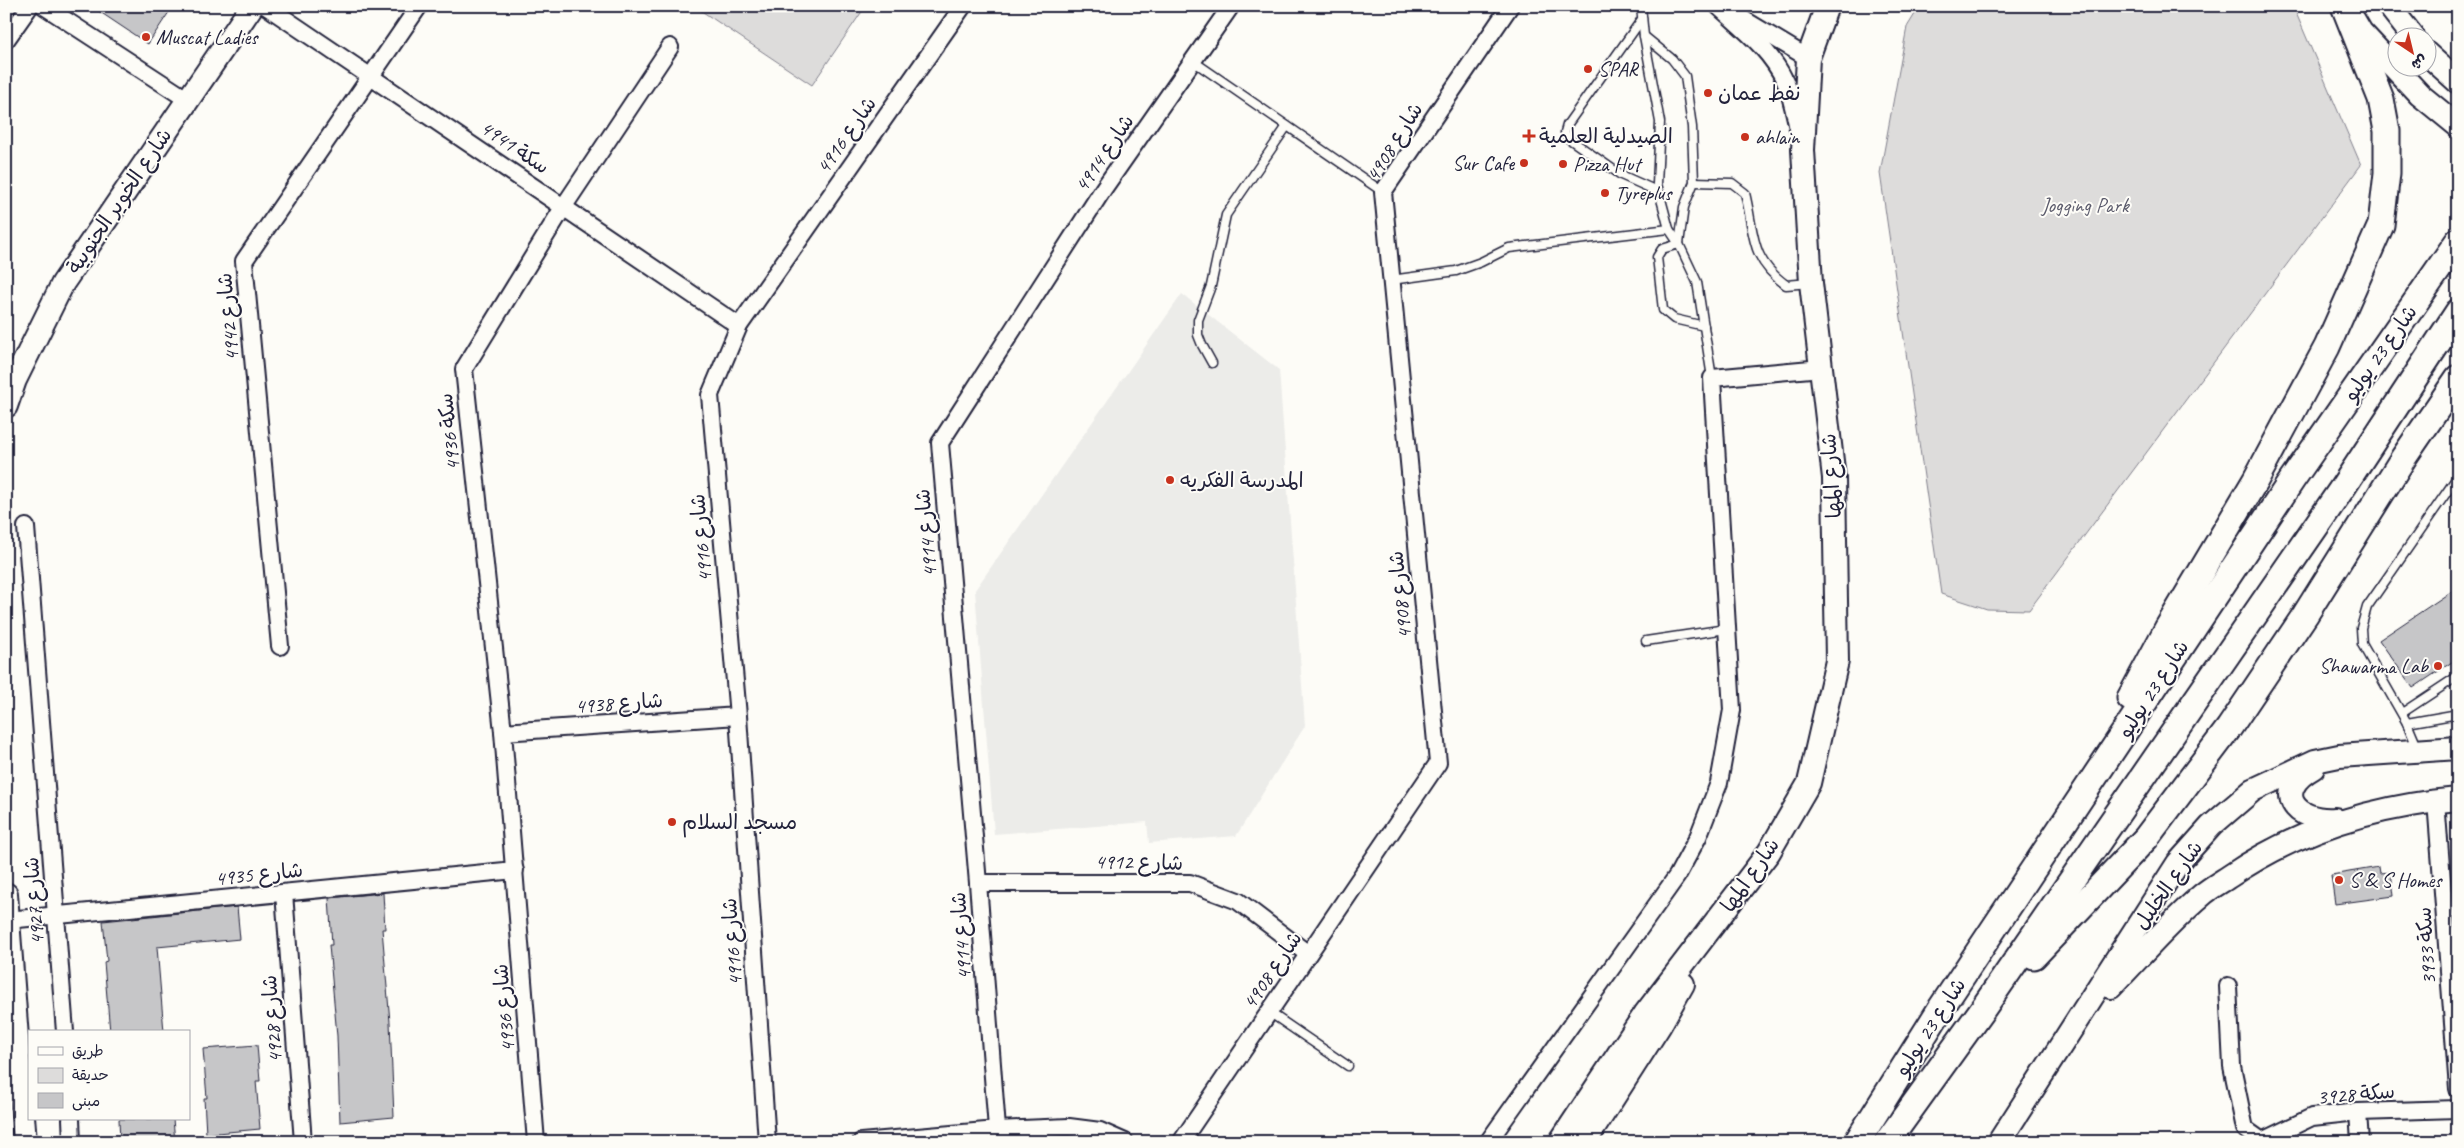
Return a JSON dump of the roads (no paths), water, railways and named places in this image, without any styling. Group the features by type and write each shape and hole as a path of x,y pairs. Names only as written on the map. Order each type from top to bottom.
{"main road":[{"path":"2047,850 2167,629 2264,464 2327,347 2381,225 2387,173 2387,131 2381,99 2345,6"},
{"name":"شارع 23 يوليو","path":"1857,1142 1941,1008 2287,488 2458,241"},
{"name":"شارع 23 يوليو","path":"1887,1142 1982,1010 2340,490 2458,312"},
{"path":"1982,1010 2146,838 2229,728 2305,615 2404,457 2458,378"}],"street":[{"path":"6,40 30,6"},
{"path":"44,6 188,100"},
{"name":"شارع الخوير الجنوبية","path":"6,406 15,380 63,283 252,6"},
{"name":"سكة 4941","path":"266,6 739,326"},
{"name":"4942 شارع","path":"280,646 244,261 419,6"},
{"name":"4916 شارع","path":"767,1142 738,716 710,395 739,326 962,6"},
{"name":"4914 شارع","path":"998,1136 940,443 1104,188 1231,6"},
{"name":"4908 شارع","path":"1181,1142 1438,763 1382,192 1510,6"},
{"path":"1718,6 1760,43 1785,81 1803,150"},
{"path":"1723,6 1808,58"},
{"name":"شارع المها","path":"1560,1142 1645,1014 1769,852 1809,783 1837,661 1834,478 1811,283 1803,150 1808,58 1827,6"},
{"path":"2345,6 2361,32 2420,95 2458,126"},
{"path":"2389,6 2406,28"},
{"name":"سكة 4936","path":"515,870 504,732 464,369 564,206 670,47"},
{"path":"2436,62 2458,82"},
{"path":"1488,1142 1677,876 1698,837 1719,782 1732,710 1712,378 1822,368"},
{"name":"شارع 4927","path":"26,527 65,1030"},
{"name":"شارع 4938","path":"504,732 738,716"},
{"name":"شارع الخليل","path":"1999,1142 2178,863 2211,826 2253,790 2315,761 2339,756 2458,748"},
{"path":"2339,756 2306,772 2297,781 2292,792 2292,801 2301,813 2314,819 2335,820 2355,816"},
{"name":"شارع الخليل","path":"2080,1018 2202,895 2254,859 2308,833 2355,816 2402,805 2447,800"},
{"name":"سكة 3933","path":"2447,800 2458,1089"},
{"name":"4935 شارع","path":"8,920 515,870"},
{"name":"4936 شارع","path":"515,870 536,1142"},
{"name":"4912 شارع","path":"978,883 1190,883 1238,900 1308,954"},
{"name":"4928 شارع","path":"284,893 303,1142"},
{"path":"6,894 12,1051 25,1142"},
{"name":"شارع المها","path":"1585,1142 1660,1025 1719,919"},
{"name":"سكة 3928","path":"2228,986 2232,1066 2245,1129 2262,1141 2312,1117 2358,1112 2458,1109"},
{"path":"2358,1112 2360,1142"},
{"path":"71,1120 72,1142"},
{"path":"861,1142 998,1136 1085,1128 1115,1136 1126,1142"}],"lane":[{"path":"1641,6 1644,36 1660,122 1657,184 1669,229 1679,244 1697,282 1712,378"},
{"path":"1642,19 1566,125 1565,132 1568,138 1622,176 1659,192"},
{"path":"1644,36 1672,59 1685,76 1692,127 1694,182 1684,207 1679,244"},
{"path":"1193,61 1382,192"},
{"path":"1212,362 1198,335 1198,320 1212,286 1226,214 1287,126"},
{"path":"1694,182 1732,183 1745,193 1755,248 1770,274 1786,285 1811,283"},
{"path":"1391,280 1456,271 1481,262 1509,248 1669,229"},
{"path":"1679,244 1662,249 1657,257 1663,310 1674,319 1704,326"},
{"path":"2418,751 2407,722 2362,644 2362,628 2367,607 2458,476"},
{"path":"1646,641 1726,629"},
{"path":"2402,714 2458,676"},
{"path":"2407,722 2458,714"},
{"path":"1269,1012 1348,1066"}],"place":[{"name":"Muscat Ladies","path":"146,37"},
{"name":"SPAR","path":"1588,69"},
{"name":"نفط عمان","path":"1708,93"},
{"name":"الصيدلية العلمية","path":"1529,136"},
{"name":"ahlain","path":"1745,137"},
{"name":"Sur Cafe","path":"1524,163"},
{"name":"Pizza Hut","path":"1563,164"},
{"name":"Tyreplus","path":"1605,193"},
{"name":"المدرسة الفكريه","path":"1170,480"},
{"name":"Shawarma Lab","path":"2438,666"},
{"name":"مسجد السلام","path":"672,822"},
{"name":"S & S Homes","path":"2339,880"}],"park label":[{"name":"Jogging Park","path":"2085,205"}]}
